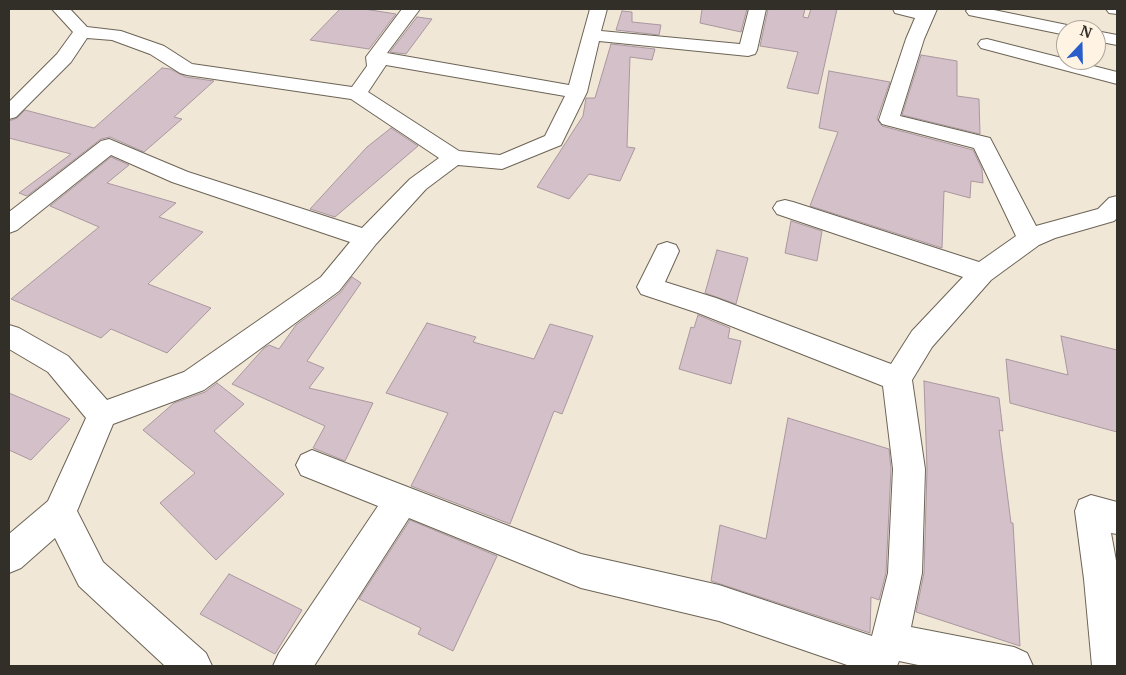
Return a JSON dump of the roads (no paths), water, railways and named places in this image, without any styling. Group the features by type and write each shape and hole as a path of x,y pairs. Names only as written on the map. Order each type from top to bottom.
{"street":[{"path":"60,9 72,19 82,32 115,35 157,50 187,70 357,94 454,158 502,162 553,140 577,92 598,9"},
{"path":"374,57 411,9"},
{"path":"591,35 748,50 757,9"},
{"path":"901,9 927,12 915,39 889,120 982,143 1030,238"},
{"path":"975,12 1056,28"},
{"path":"9,113 64,58 82,32"},
{"path":"986,44 1117,78"},
{"path":"357,94 377,66 374,57"},
{"path":"374,57 577,92"},
{"path":"9,224 109,146 180,177 367,238"},
{"path":"9,556 60,512 102,415 194,381 330,284 367,238 418,184 454,158"},
{"path":"882,655 906,573 910,469 897,379 922,339 982,273 1030,238 1047,231 1106,215 1117,204"},
{"path":"785,208 982,273"},
{"path":"667,251 650,288 707,305 897,379"},
{"path":"9,336 58,364 102,415"},
{"path":"312,465 402,498 581,571 719,603 882,655 1014,666"},
{"path":"292,666 402,498"},
{"path":"1111,666 1110,582 1091,511 1117,518"},
{"path":"60,512 91,574 193,666"}]}
